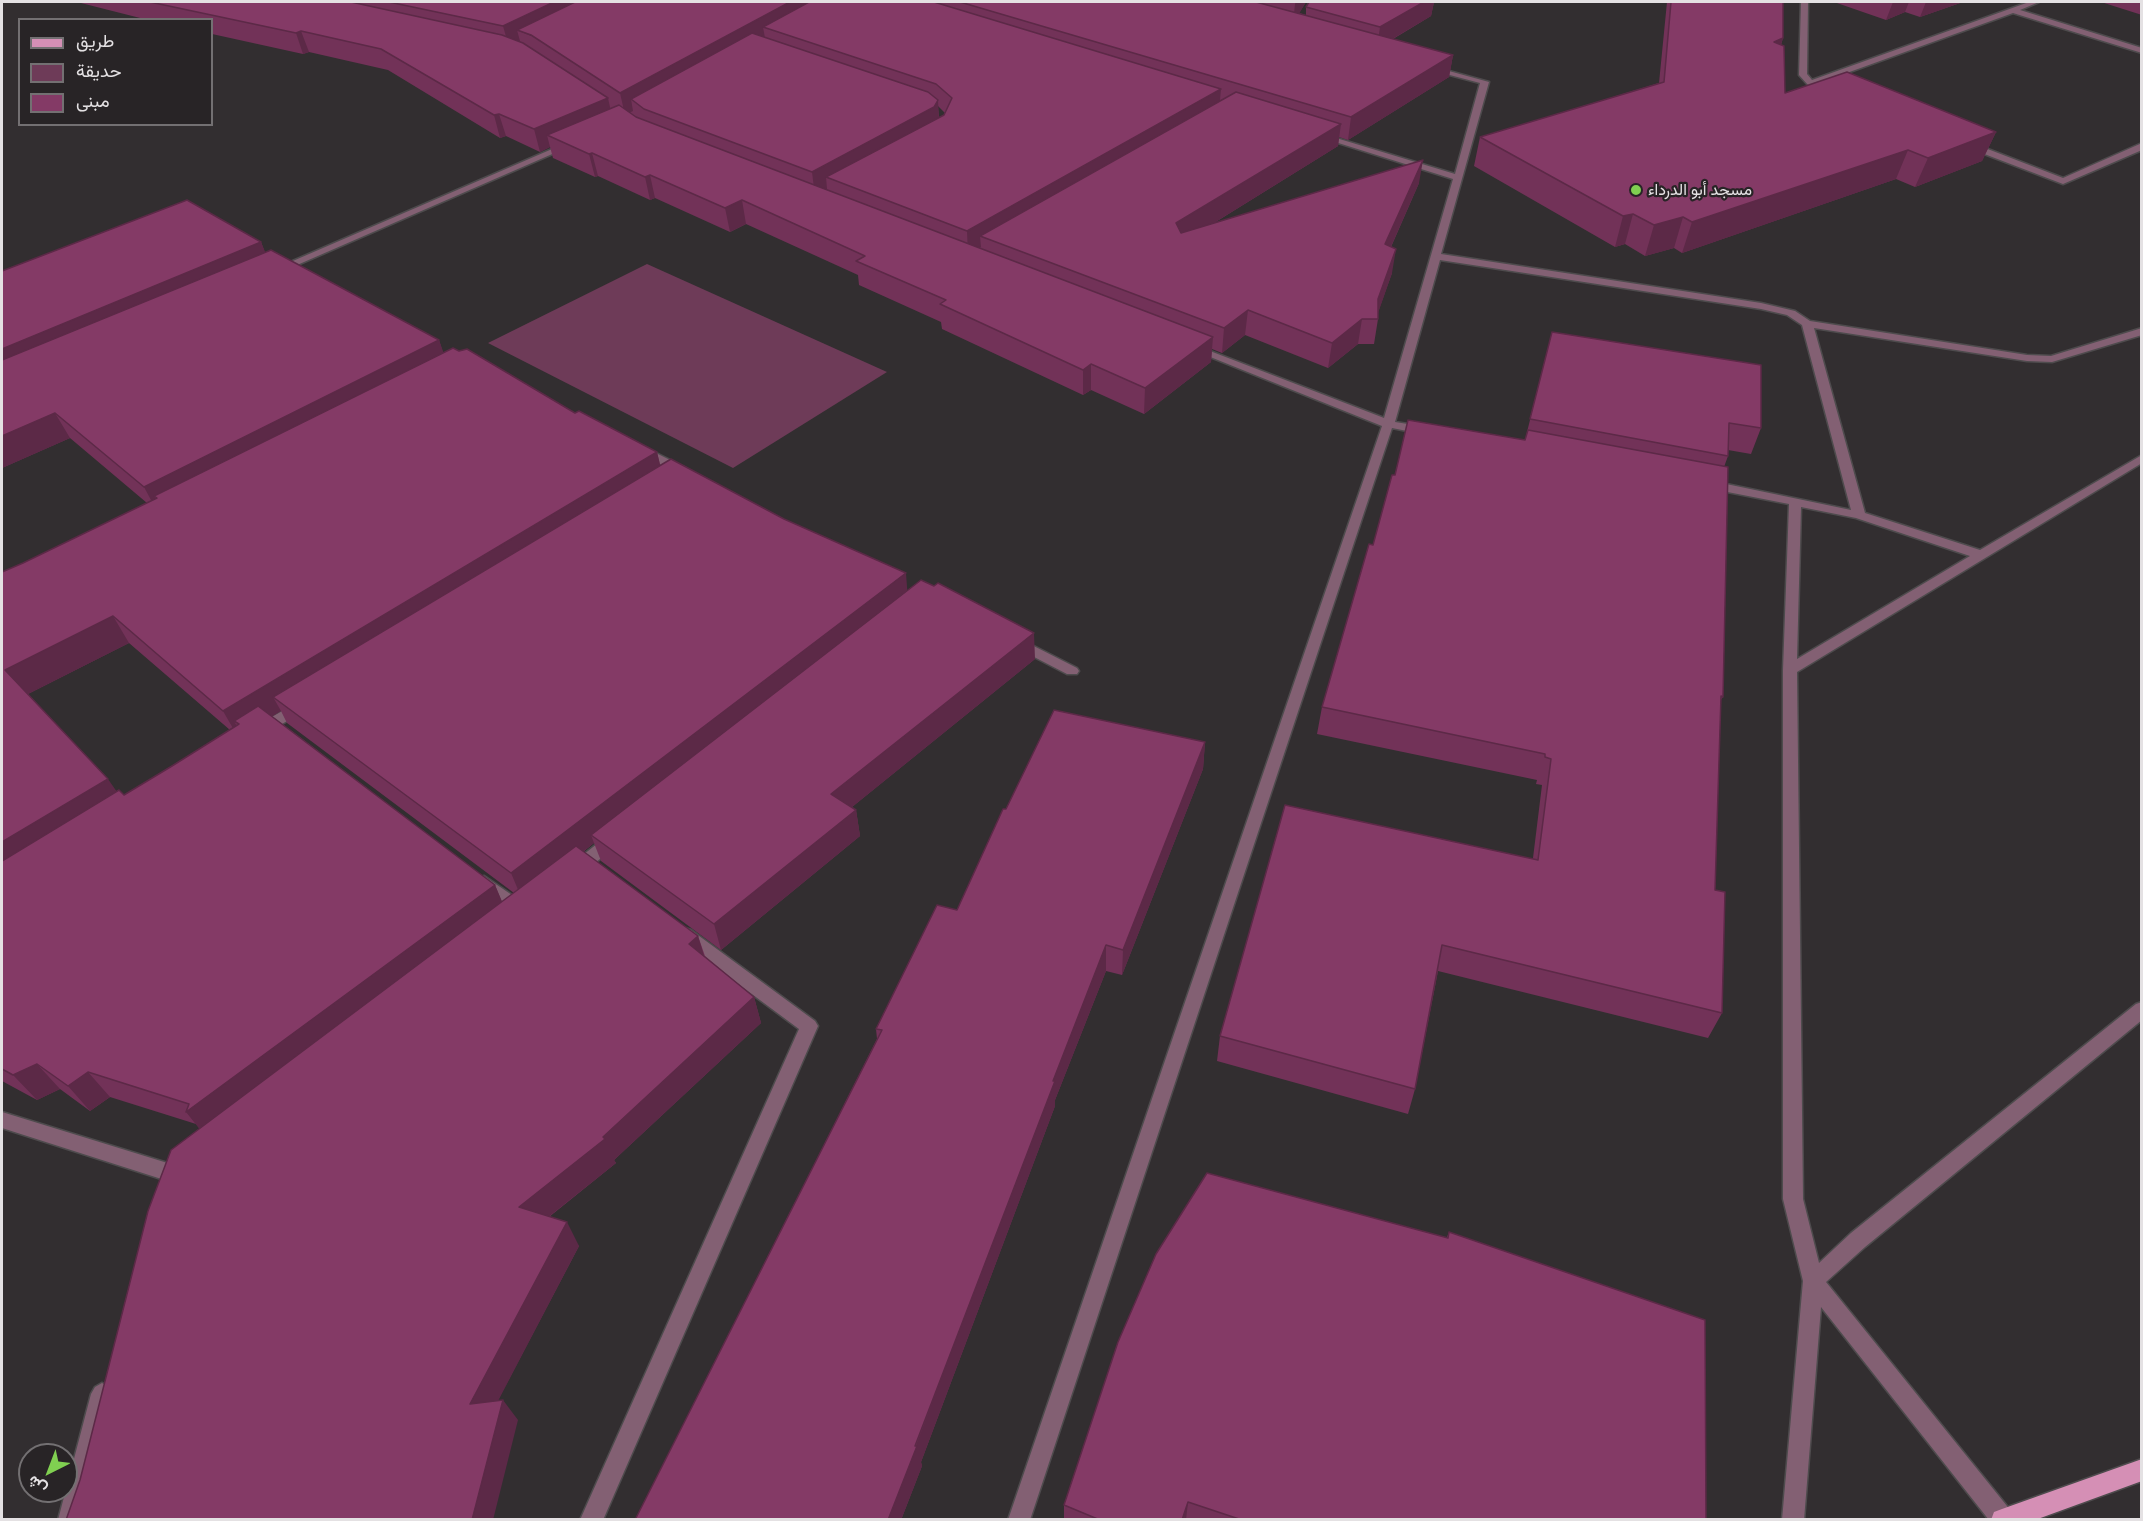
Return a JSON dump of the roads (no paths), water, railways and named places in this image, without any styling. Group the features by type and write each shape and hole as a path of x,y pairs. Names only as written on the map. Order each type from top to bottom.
{"main road":[{"path":"2002,1519 2142,1470"}],"street":[{"path":"1804,2 1803,75 1811,83 1844,96"},
{"path":"1811,83 2035,2"},
{"path":"2013,10 2142,51"},
{"path":"1019,1520 1388,424 1485,82 1419,63"},
{"path":"1311,133 1458,178"},
{"path":"281,271 582,140"},
{"path":"1964,143 2063,181 2142,146"},
{"path":"1436,256 1761,306 1791,313 1807,324 2027,358 2052,359 2142,331"},
{"path":"1807,324 1859,515"},
{"path":"1178,342 1388,424 1434,433"},
{"path":"633,446 684,475"},
{"path":"1790,670 2142,458"},
{"path":"1690,481 1859,515 1981,555"},
{"path":"1793,1520 1813,1281 1793,1199 1790,670 1795,501"},
{"path":"1010,638 1072,671"},
{"path":"243,741 277,726 313,698"},
{"path":"558,882 623,832"},
{"path":"586,861 604,875"},
{"path":"476,876 526,907 503,925"},
{"path":"591,1520 809,1026 670,923"},
{"path":"1813,1281 1858,1240 2142,1009"},
{"path":"2,1120 178,1170 165,1195"},
{"path":"1813,1281 2002,1519"},
{"path":"69,1520 105,1383"}],"place":[{"name":"مسجد أبو الدرداء","path":"1636,190"}]}
